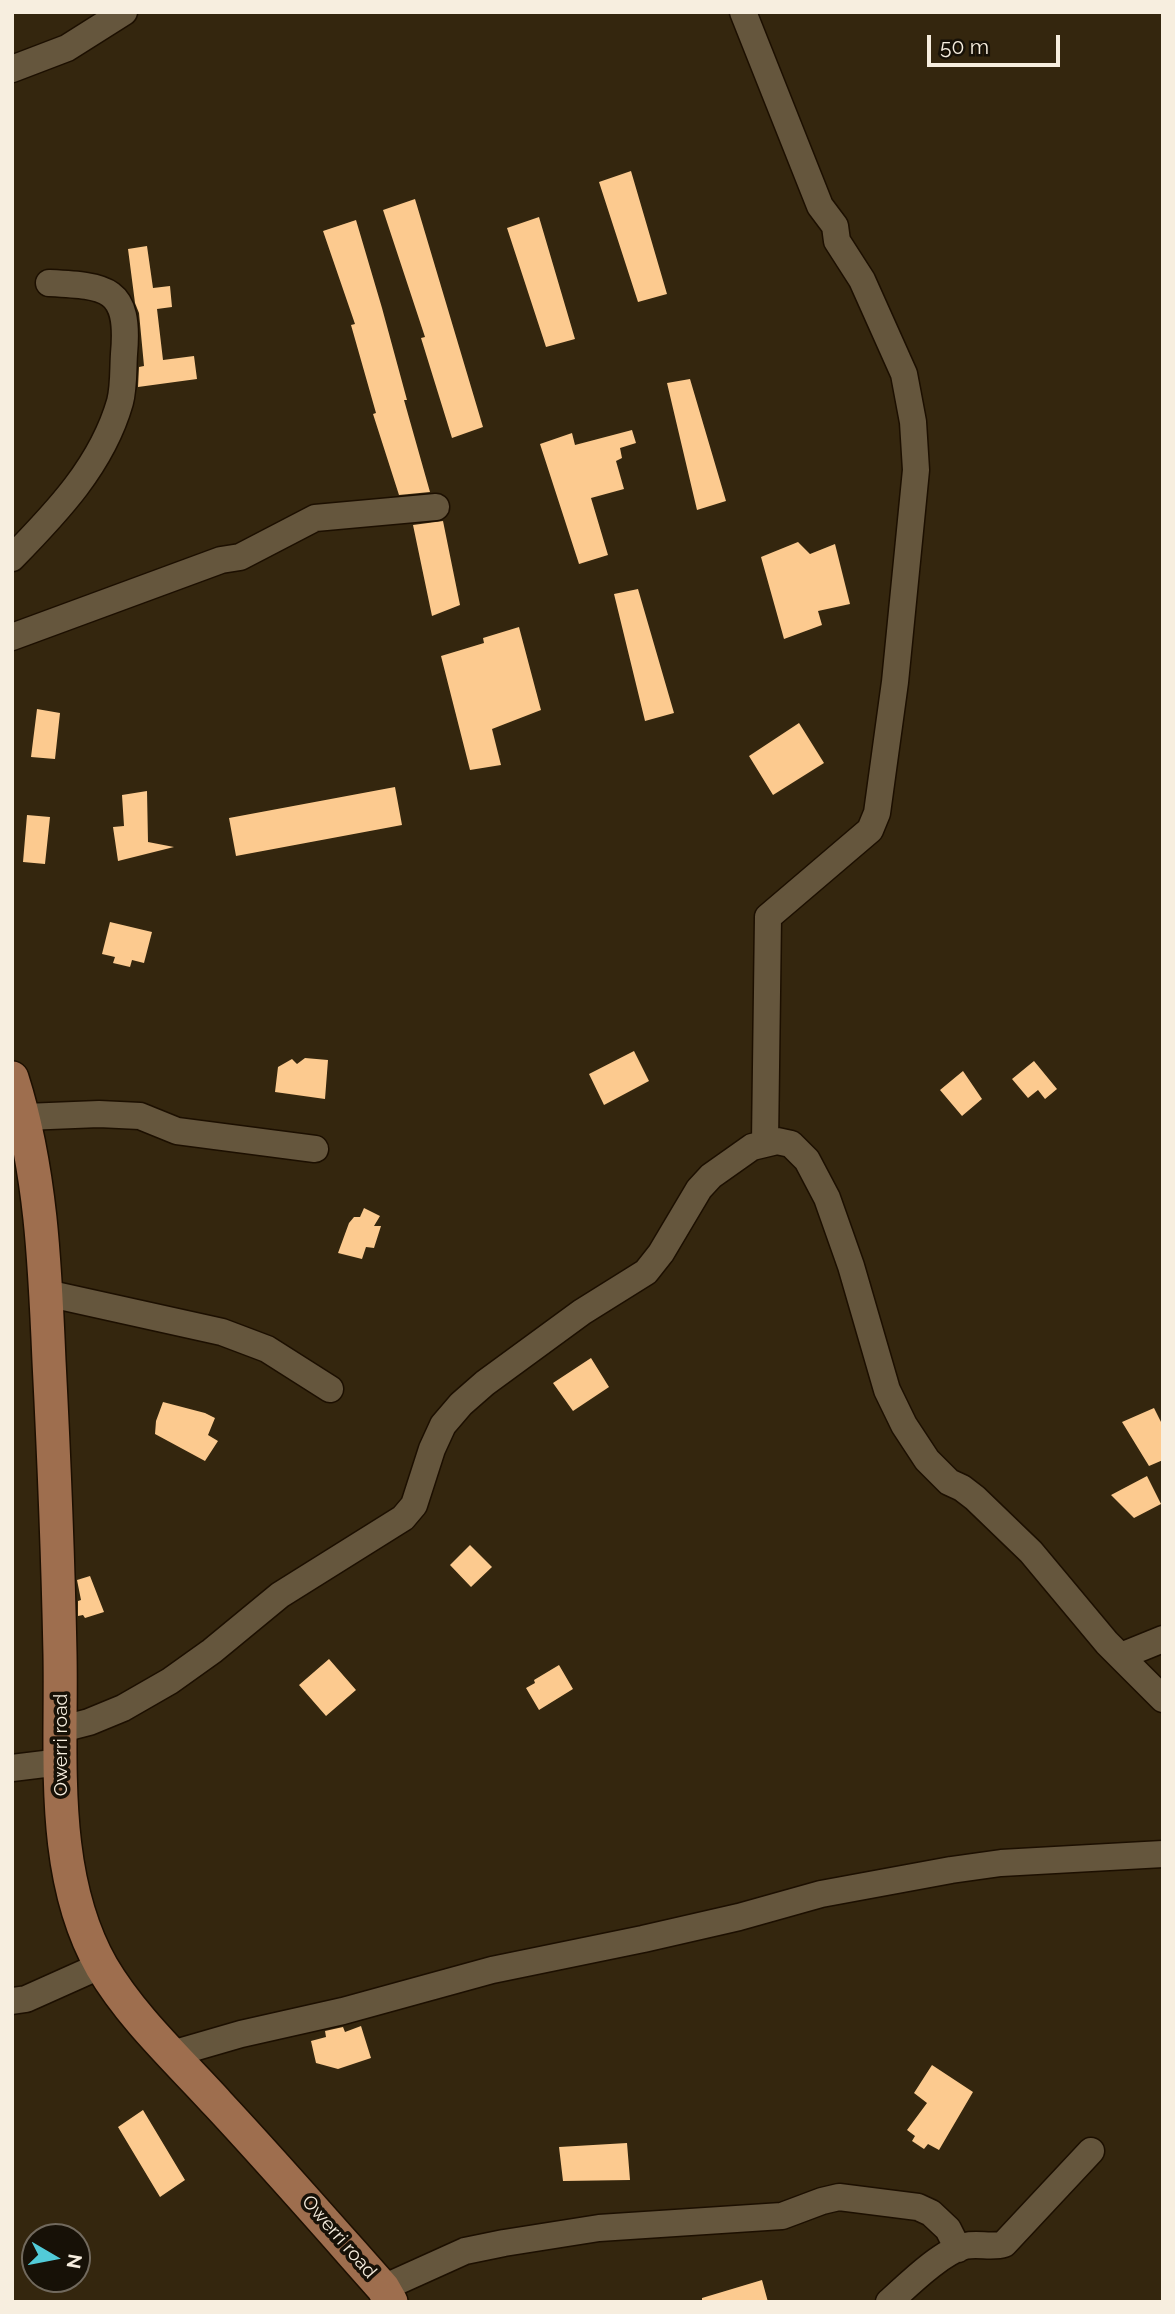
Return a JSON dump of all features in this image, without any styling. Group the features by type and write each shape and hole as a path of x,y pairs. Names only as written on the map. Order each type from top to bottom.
{"main road":[{"name":"Owerri road","path":"12,1078 24,1117 37,1191 46,1293 56,1492 62,1728 61,1799 68,1869 78,1910 102,1965 127,2002 298,2190 387,2295"}],"street":[{"path":"12,69 66,48 124,12"},
{"path":"743,12 820,206 835,226 837,241 862,280 904,374 913,422 916,470 895,682 877,813 870,830 768,917 765,1143"},
{"path":"12,558 81,481 106,442 121,399 125,348 124,313 117,298 88,285 49,283"},
{"path":"12,637 221,560 240,557 316,518 436,507"},
{"path":"24,1117 99,1114 140,1116 177,1131 315,1149"},
{"path":"62,1728 89,1722 122,1708 170,1681 212,1651 280,1595 403,1518 414,1504 443,1425 461,1404 485,1383 582,1312 646,1272 661,1253 699,1189 711,1176 752,1147 778,1141 791,1144 807,1160 827,1198 851,1266 887,1390 904,1426 927,1460 949,1482 975,1498 1031,1552 1061,1590 1163,1699"},
{"path":"46,1293 222,1332 267,1349 330,1389"},
{"path":"1121,1656 1163,1639"},
{"path":"12,1768 61,1762"},
{"path":"172,2054 492,1970 679,1931 821,1894 1001,1863 1163,1854"},
{"path":"12,2001 26,1998 102,1965"},
{"path":"889,2302 940,2260 958,2249 983,2244 1004,2244 1091,2151"},
{"path":"387,2295 466,2251 599,2228 782,2216 839,2197 918,2207 931,2213 943,2224 958,2249"}],"building":[{"path":"631,171 667,294 638,302 599,182"},
{"path":"415,199 483,427 452,438 421,338 425,337 383,210"},
{"path":"539,217 575,339 546,347 507,228"},
{"path":"356,220 430,492 399,495 373,414 376,413 351,325 355,324 323,231"},
{"path":"147,246 153,288 170,286 172,307 157,309 163,360 194,356 197,379 138,387 139,367 144,366 139,313 135,303 128,249"},
{"path":"690,379 726,501 697,510 667,383"},
{"path":"632,430 636,443 620,448 622,458 616,461 624,489 591,498 608,555 579,564 540,444 572,433 575,445"},
{"path":"443,521 460,605 432,616 413,525"},
{"path":"798,542 810,554 835,544 850,604 818,611 822,625 784,639 761,557"},
{"path":"638,589 674,713 645,721 614,594"},
{"path":"519,627 541,710 492,729 501,765 470,770 441,656 484,643 483,638"},
{"path":"37,709 60,713 55,759 31,757"},
{"path":"799,723 824,763 773,795 749,756"},
{"path":"395,787 402,825 236,856 229,818"},
{"path":"147,791 148,842 174,847 118,861 113,827 124,826 122,795"},
{"path":"27,815 50,817 45,864 23,862"},
{"path":"110,922 152,932 144,963 132,960 130,967 113,963 115,957 102,954"},
{"path":"634,1051 649,1081 604,1105 589,1074"},
{"path":"305,1058 328,1060 325,1099 275,1092 278,1067 292,1059 297,1064"},
{"path":"1034,1061 1057,1089 1045,1099 1038,1090 1028,1098 1012,1079"},
{"path":"963,1071 982,1099 962,1116 940,1090"},
{"path":"364,1208 380,1216 374,1226 381,1226 374,1248 366,1247 362,1259 338,1253 349,1223 354,1217 360,1217"},
{"path":"591,1358 609,1387 573,1411 553,1383"},
{"path":"163,1402 215,1418 208,1435 218,1441 205,1461 155,1434 156,1421"},
{"path":"1154,1408 1163,1426 1163,1460 1149,1466 1122,1422"},
{"path":"1147,1476 1161,1504 1134,1518 1111,1495"},
{"path":"470,1545 492,1567 471,1587 450,1565"},
{"path":"90,1576 104,1612 85,1618 83,1615 78,1616 78,1601 81,1600 77,1580"},
{"path":"329,1659 356,1690 326,1716 299,1685"},
{"path":"559,1665 573,1689 539,1710 526,1688"},
{"path":"361,2026 371,2058 338,2069 316,2063 311,2041 326,2037 325,2031 343,2027 345,2032"},
{"path":"932,2065 973,2092 939,2150 928,2144 924,2149 912,2141 915,2136 907,2130 927,2103 914,2093"},
{"path":"143,2110 185,2180 160,2197 118,2127"},
{"path":"627,2143 630,2180 563,2181 559,2147"},
{"path":"762,2280 768,2302 702,2302 702,2298"}]}
